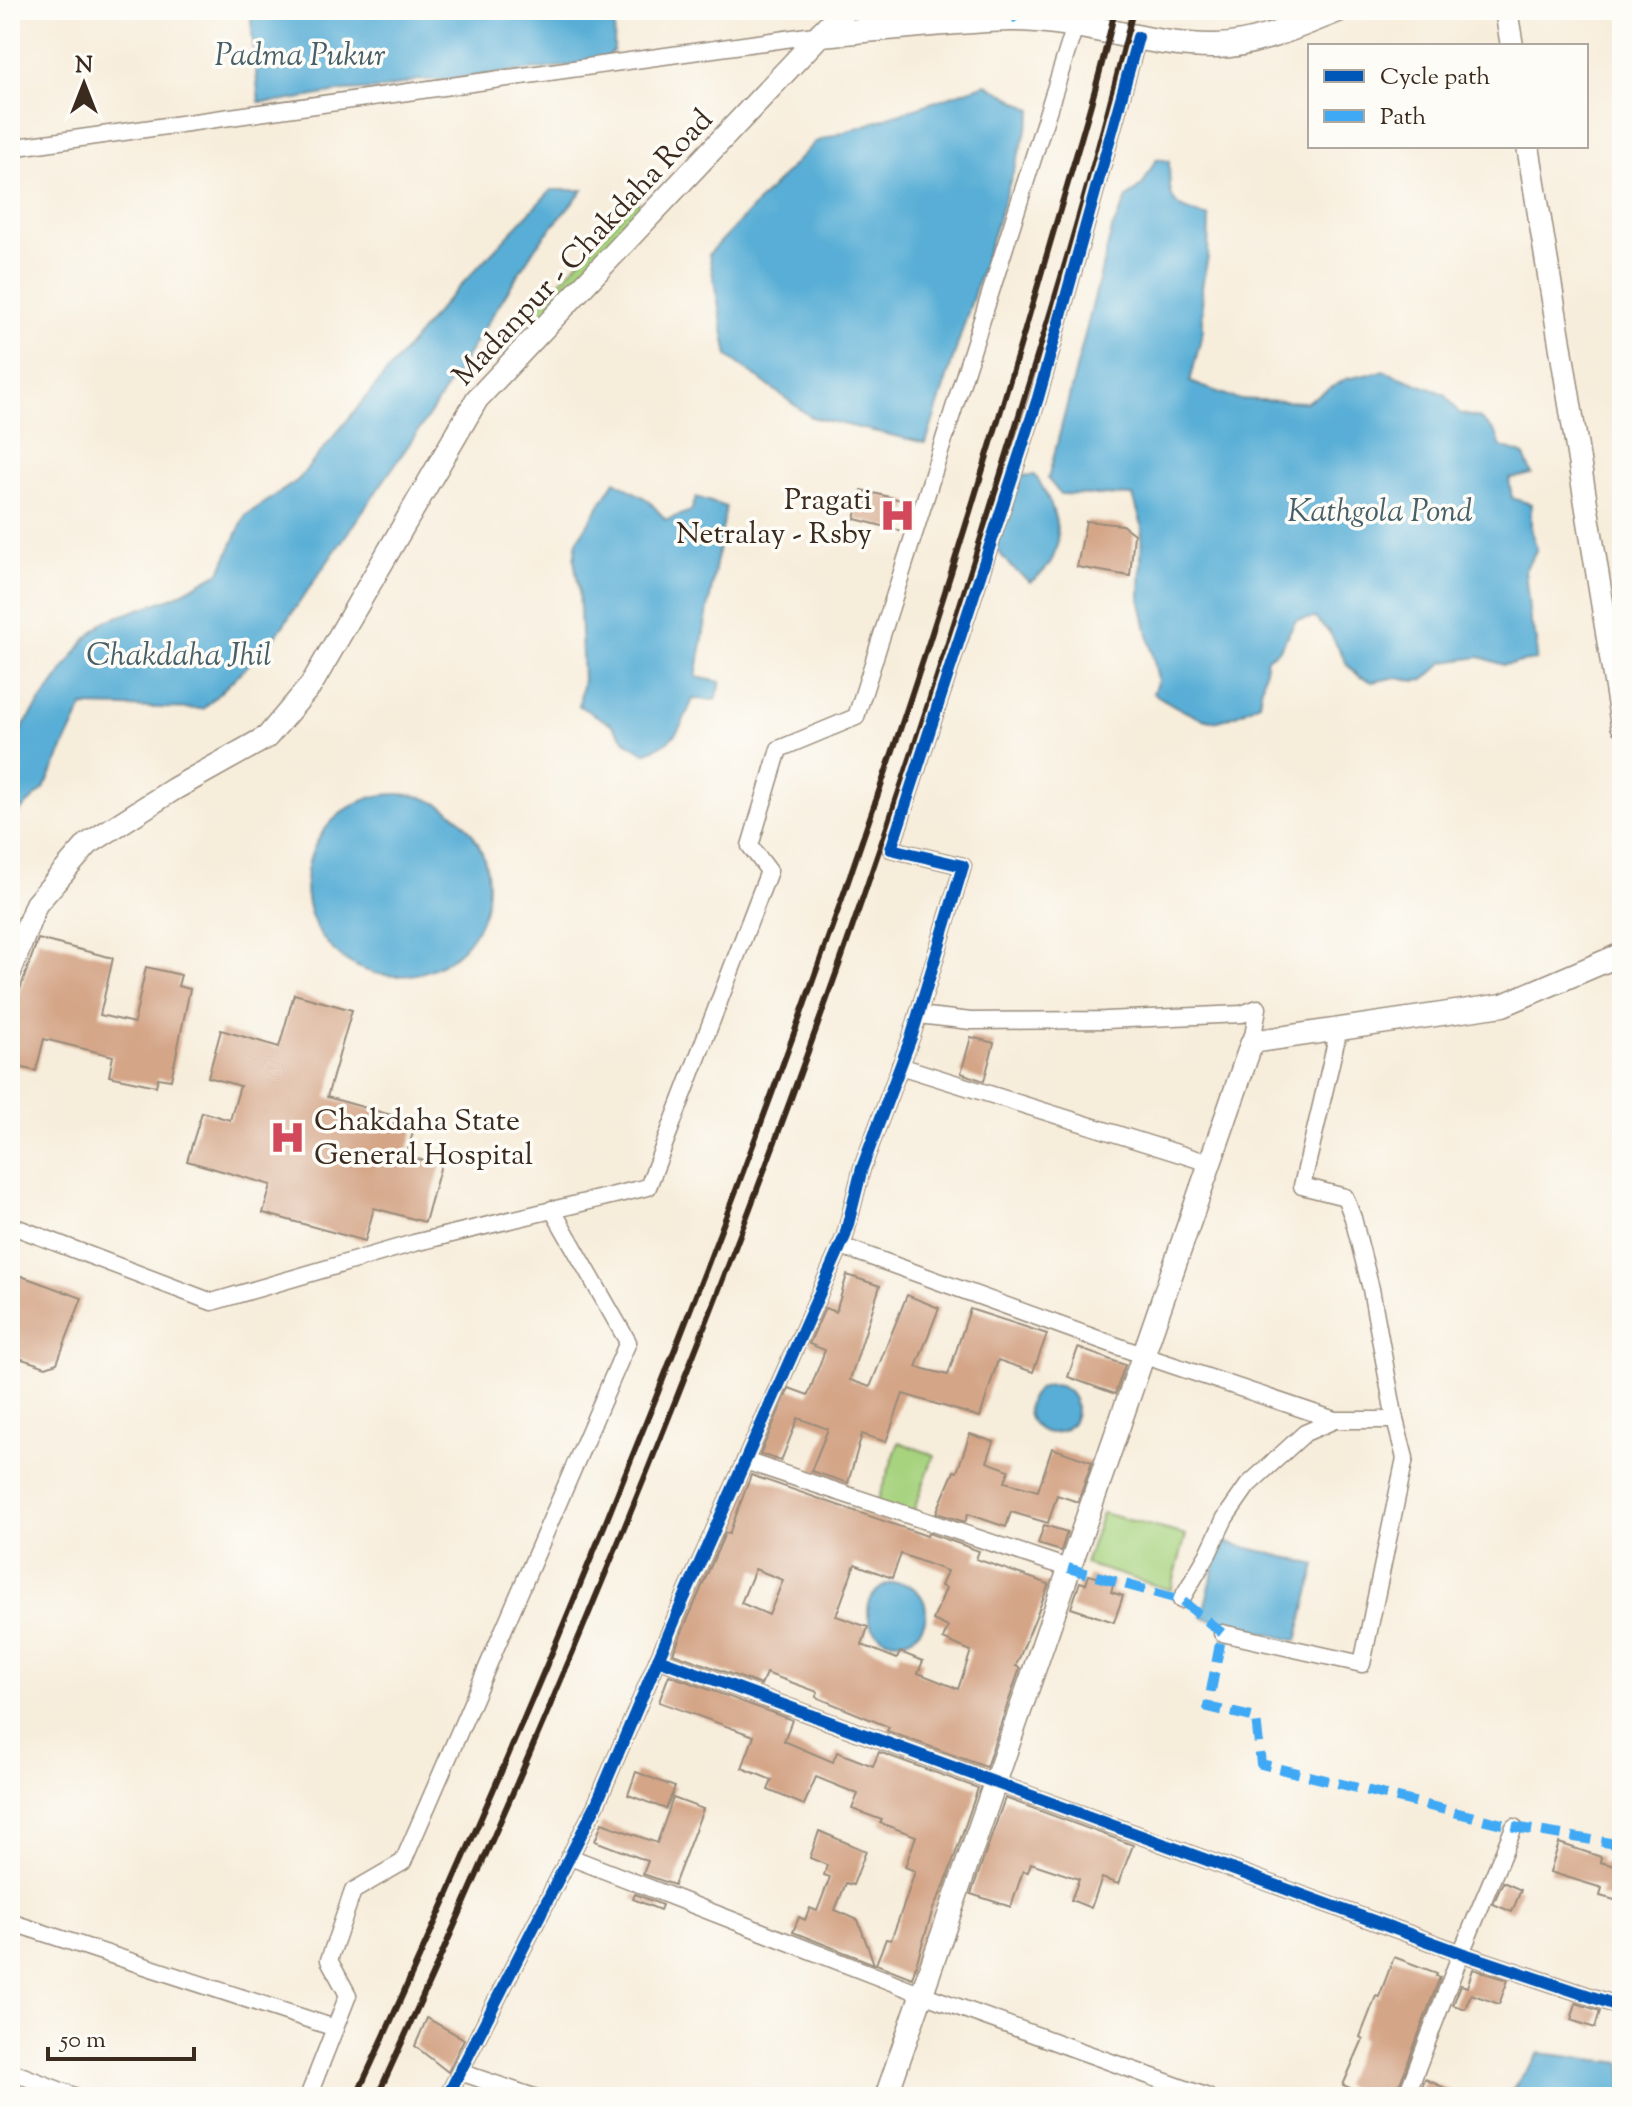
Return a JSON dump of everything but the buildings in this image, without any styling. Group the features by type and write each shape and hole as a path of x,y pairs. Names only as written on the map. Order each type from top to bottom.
{"main road":[{"path":"821,34 844,10"},
{"path":"821,34 984,16 1076,23 1138,37 1216,46 1255,41 1338,10"},
{"path":"1506,10 1512,44"},
{"name":"Madanpur - Chakdaha Road","path":"10,972 36,904 88,844 174,789 267,737 311,685 477,399 821,34"},
{"path":"1528,148 1622,725"},
{"path":"886,2097 1252,1042 1503,1005 1622,954"}],"street":[{"path":"10,1225 212,1302 414,1243 648,1187 769,871 750,846 779,749 856,717 1076,23"},
{"path":"10,148 821,34"},
{"path":"447,2097 596,1805 841,1246 862,1168 918,1015 963,866 891,849 1038,398 1138,37"},
{"path":"918,1015 971,1021 1105,1020 1242,1014 1258,1008 1252,1042"},
{"path":"1222,1633 1362,1664 1405,1458 1371,1289 1353,1218 1345,1197 1302,1186 1339,1029"},
{"path":"900,1066 1209,1163"},
{"path":"308,2097 348,1995 329,1960 353,1891 403,1862 628,1342 552,1209"},
{"path":"841,1246 1142,1355 1335,1420 1395,1420"},
{"path":"1181,1600 1225,1518 1248,1485 1305,1433 1335,1420"},
{"path":"745,1461 1068,1568"},
{"path":"658,1659 1461,1953 1622,2007"},
{"path":"1406,2097 1461,1953 1514,1827"},
{"path":"570,1857 922,1994 1208,2097"},
{"path":"10,1922 335,2028"},
{"path":"10,2071 77,2097"},
{"path":"460,2072 534,2097"}],"green space":[{"path":"636,199 646,214 543,322 531,313"},
{"path":"899,1442 934,1455 911,1518 876,1505"},
{"path":"1102,1513 1186,1535 1171,1590 1085,1564"}],"water":[{"name":"Padma Pukur","path":"250,10 615,10 614,50 602,62 418,80 383,89 259,102"},
{"path":"986,84 1033,110 926,443 811,417 728,356 709,254 815,142"},
{"name":"Kathgola Pond","path":"1156,159 1169,161 1174,200 1186,209 1209,217 1208,257 1202,286 1203,330 1190,382 1237,399 1306,402 1346,379 1384,371 1445,394 1459,413 1479,418 1496,433 1501,447 1523,454 1532,474 1509,479 1512,498 1531,504 1531,530 1537,549 1525,570 1530,620 1537,641 1536,660 1504,665 1480,657 1444,662 1424,680 1398,677 1372,682 1360,677 1348,666 1330,633 1315,618 1296,620 1280,649 1267,658 1259,703 1239,714 1211,721 1153,693 1158,680 1140,598 1142,525 1133,496 1060,494 1048,479 1112,229 1127,198 1143,184"},
{"name":"Chakdaha Jhil","path":"551,190 583,190 536,246 430,414 271,643 203,709 83,706 44,789 10,820 10,765 22,728 85,640 105,621 174,597 220,572 245,516 298,480 445,302"},
{"path":"1035,475 1055,517 1057,546 1044,571 1030,582 1011,567 995,547 1018,476"},
{"path":"615,481 648,500 666,520 691,511 696,497 726,507 696,677 721,682 716,700 693,699 671,739 645,753 628,743 611,724 579,706 583,679 579,588 574,560 577,541"},
{"path":"397,794 432,801 448,809 461,821 473,834 481,850 488,885 481,920 473,936 461,949 448,961 432,969 397,976 362,969 346,961 333,949 321,936 313,920 306,885 313,850 321,834 333,821 346,809 362,801"},
{"path":"1052,1385 1061,1386 1069,1392 1075,1400 1075,1418 1069,1426 1061,1432 1052,1433 1043,1432 1035,1426 1029,1418 1028,1409 1029,1400 1035,1392 1043,1386"},
{"path":"1221,1541 1316,1565 1297,1641 1202,1617"},
{"path":"897,1583 918,1591 926,1612 918,1633 897,1641 876,1633 868,1612 876,1591"},
{"path":"1539,2053 1622,2063 1622,2097 1507,2097"}],"railway":[{"path":"356,2097 437,1918 591,1559 664,1378 802,1012 867,828 960,544 1084,129 1115,10"},
{"path":"377,2097 549,1709 709,1316 784,1118 856,918 988,515 1083,200 1133,10"}],"marked path":[{"path":"1011,19 1026,10"},
{"path":"1068,1568 1181,1600 1222,1633 1208,1707 1256,1718 1261,1764 1514,1827 1622,1845"}],"cycle path":[{"path":"447,2097 596,1805 845,1236 862,1168 912,1035 963,866 891,849 1038,398 1138,37"},
{"path":"658,1659 1461,1953 1622,2007"}],"place":[{"name":"Pragati Netralay - Rsby","path":"898,516"},
{"name":"Chakdaha State General Hospital","path":"288,1137"}]}
